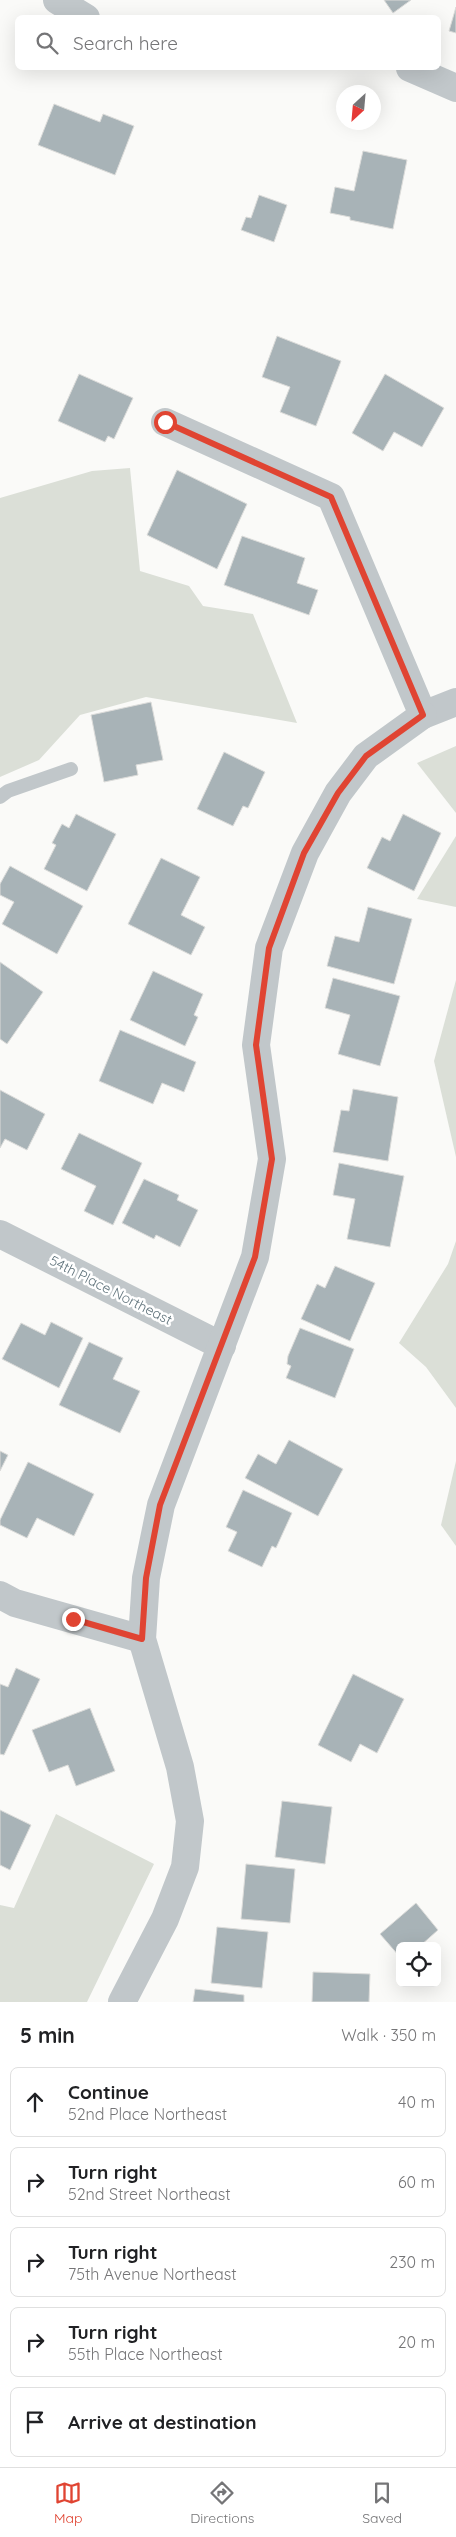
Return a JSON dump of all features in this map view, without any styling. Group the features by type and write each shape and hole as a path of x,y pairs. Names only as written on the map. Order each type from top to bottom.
{"street":[{"path":"57,0 81,15"},
{"path":"415,70 456,88"},
{"path":"165,422 331,497 423,715"},
{"path":"122,2002 165,1918 185,1867 190,1821 180,1767 142,1639 146,1578 160,1505 255,1257 272,1159 256,1045 269,948 304,853 338,793 366,756 423,715 456,702"},
{"name":"54th Place Northeast","path":"0,1234 222,1346"},
{"path":"0,1595 16,1603 142,1639"}],"lane":[{"path":"0,797 8,791 71,769"}],"shaded area":[{"path":"130,468 140,571 189,586 203,606 253,614 297,723 146,697 80,715 39,760 0,777 0,498 92,471"},
{"path":"456,746 456,813 417,763"},
{"path":"456,836 456,907 417,899"},
{"path":"456,980 456,1157 434,1061"},
{"path":"456,1241 456,1408 426,1367 399,1343 448,1264"},
{"path":"456,1461 456,1546 441,1525"},
{"path":"56,1814 154,1864 87,2002 0,2002 0,1905 14,1908"}],"building":[{"path":"384,0 411,0 393,13"},
{"path":"456,7 456,33 449,31"},
{"path":"54,104 100,122 103,114 134,126 115,175 38,145"},
{"path":"363,151 407,160 393,229 350,220 350,217 330,213 335,187 354,191"},
{"path":"259,195 287,205 274,242 241,230 246,217 251,218"},
{"path":"277,336 341,361 316,426 280,412 290,387 262,377"},
{"path":"79,374 133,398 114,439 108,436 105,442 58,421"},
{"path":"385,374 444,408 422,447 394,432 383,451 352,433"},
{"path":"177,470 247,504 217,569 147,535"},
{"path":"242,536 305,558 297,583 318,590 309,615 224,585"},
{"path":"151,702 163,760 136,765 138,775 104,782 91,715"},
{"path":"224,752 265,772 248,808 243,806 233,826 197,809"},
{"path":"76,814 116,834 87,891 44,869 56,845 52,843 62,824 69,828"},
{"path":"403,814 441,833 414,891 367,868 382,837 390,841"},
{"path":"161,858 200,877 181,915 205,927 191,955 128,924"},
{"path":"10,866 83,906 57,954 2,924 14,902 0,895 0,884"},
{"path":"368,907 412,919 394,984 327,966 335,936 359,942"},
{"path":"0,962 43,992 7,1044 0,1039"},
{"path":"153,971 203,994 194,1015 198,1017 185,1046 130,1020"},
{"path":"333,978 400,996 380,1066 338,1054 350,1015 325,1008"},
{"path":"120,1030 196,1062 184,1092 162,1083 153,1104 99,1081"},
{"path":"353,1089 398,1097 388,1161 333,1152 341,1110 349,1111"},
{"path":"0,1090 45,1114 27,1150 5,1139 0,1148"},
{"path":"79,1133 142,1163 113,1225 84,1211 96,1186 61,1169"},
{"path":"339,1163 404,1176 390,1247 347,1239 355,1199 333,1195"},
{"path":"144,1179 179,1195 177,1200 198,1210 180,1247 156,1235 154,1239 122,1223"},
{"path":"335,1266 375,1283 350,1341 301,1319 317,1284 325,1288"},
{"path":"51,1322 83,1338 59,1388 2,1359 21,1323 45,1335"},
{"path":"300,1328 354,1349 335,1398 286,1378 291,1366 287,1364 288,1356"},
{"path":"89,1342 123,1358 113,1379 140,1391 120,1433 59,1405"},
{"path":"289,1440 343,1469 318,1516 245,1478 258,1454 276,1464"},
{"path":"0,1451 8,1455 0,1471"},
{"path":"28,1462 94,1494 74,1536 37,1518 27,1538 0,1525 0,1520"},
{"path":"243,1490 292,1513 276,1548 272,1546 262,1567 228,1551 237,1532 226,1527"},
{"path":"16,1668 40,1679 4,1755 0,1754 0,1684 8,1687"},
{"path":"353,1674 404,1699 377,1753 360,1744 351,1762 318,1745"},
{"path":"90,1708 115,1771 76,1786 68,1765 49,1772 32,1730"},
{"path":"282,1801 332,1807 325,1864 275,1857"},
{"path":"0,1810 31,1825 10,1870 0,1865"},
{"path":"246,1864 295,1869 290,1923 241,1919"},
{"path":"416,1903 438,1930 424,1942 396,1942 396,1952 380,1934"},
{"path":"217,1927 268,1932 262,1988 211,1983"},
{"path":"313,1972 370,1974 369,2002 312,2002"},
{"path":"195,1989 244,1995 244,2002 193,2002"}],"route":[{"path":"73,1619 142,1639 146,1578 160,1505 255,1257 272,1159 256,1045 269,948 304,853 338,793 366,756 423,715 331,497 165,422"}]}
